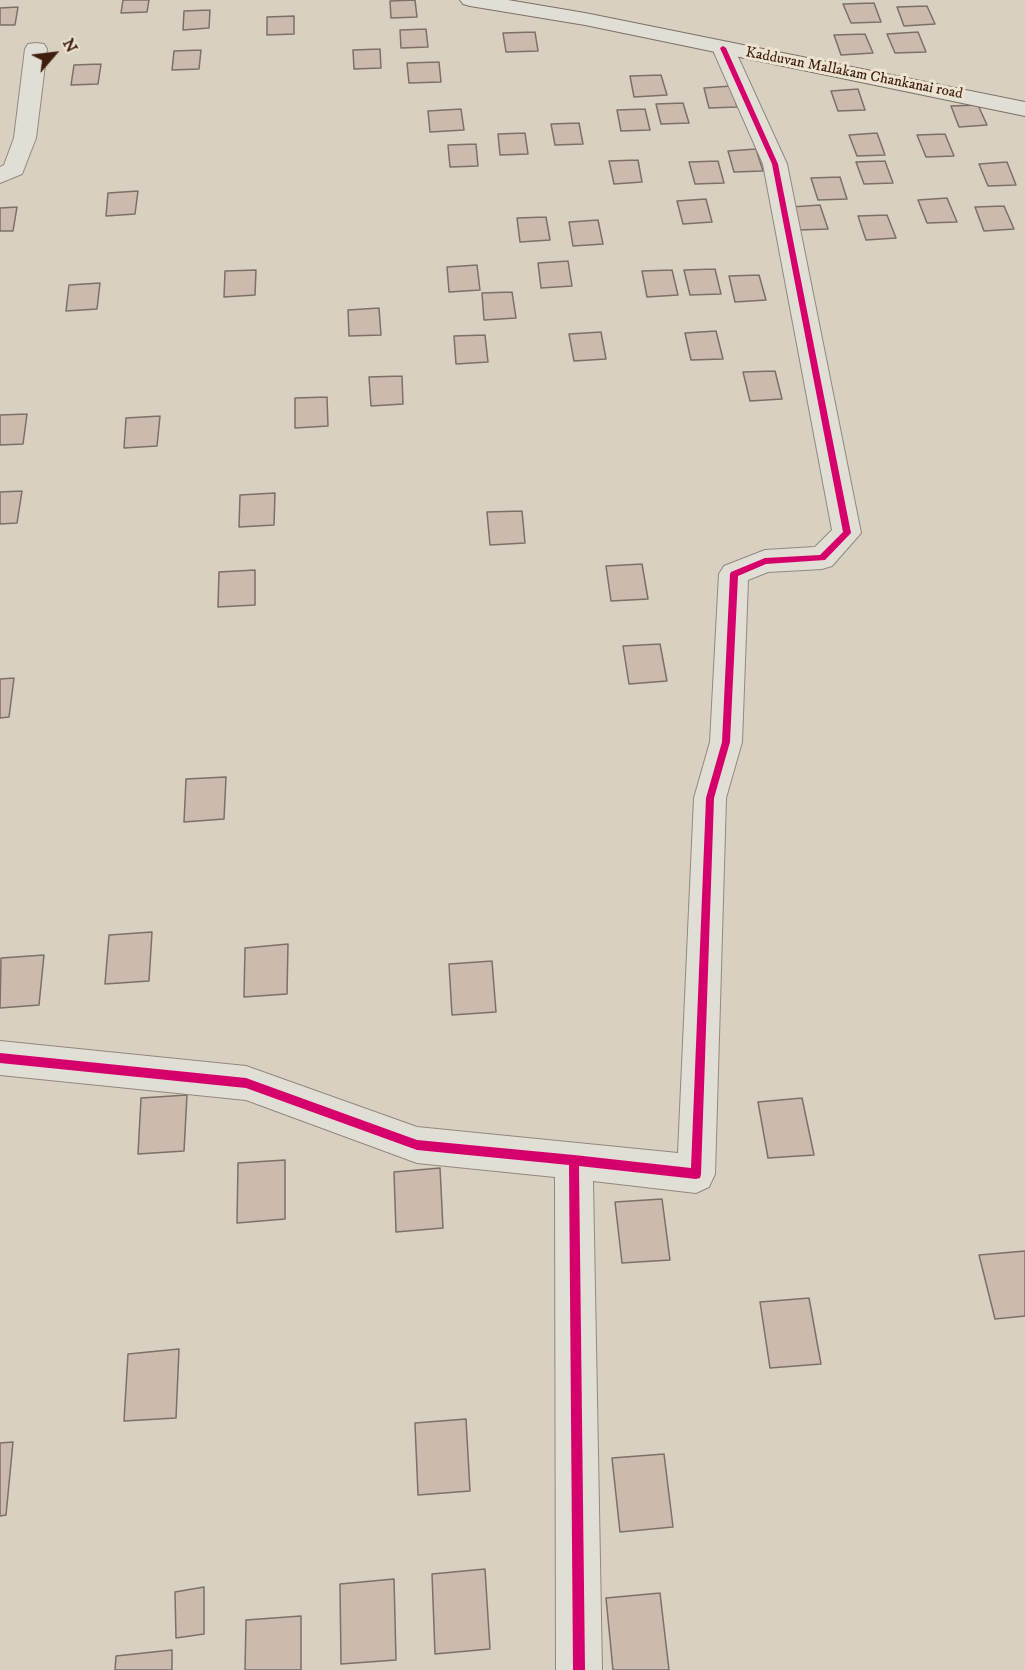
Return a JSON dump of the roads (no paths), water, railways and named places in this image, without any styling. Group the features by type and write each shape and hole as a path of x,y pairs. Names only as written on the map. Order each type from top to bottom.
{"street":[{"name":"Kadduvan Mallakam Chankanai road","path":"470,0 585,19 1025,109"},
{"path":"0,1058 246,1083 417,1145 696,1174 710,798 726,742 734,574 765,561 822,558 847,533 775,164 723,48"},
{"path":"0,176 14,170 25,138 36,49"},
{"path":"574,1160 579,1670"}]}
